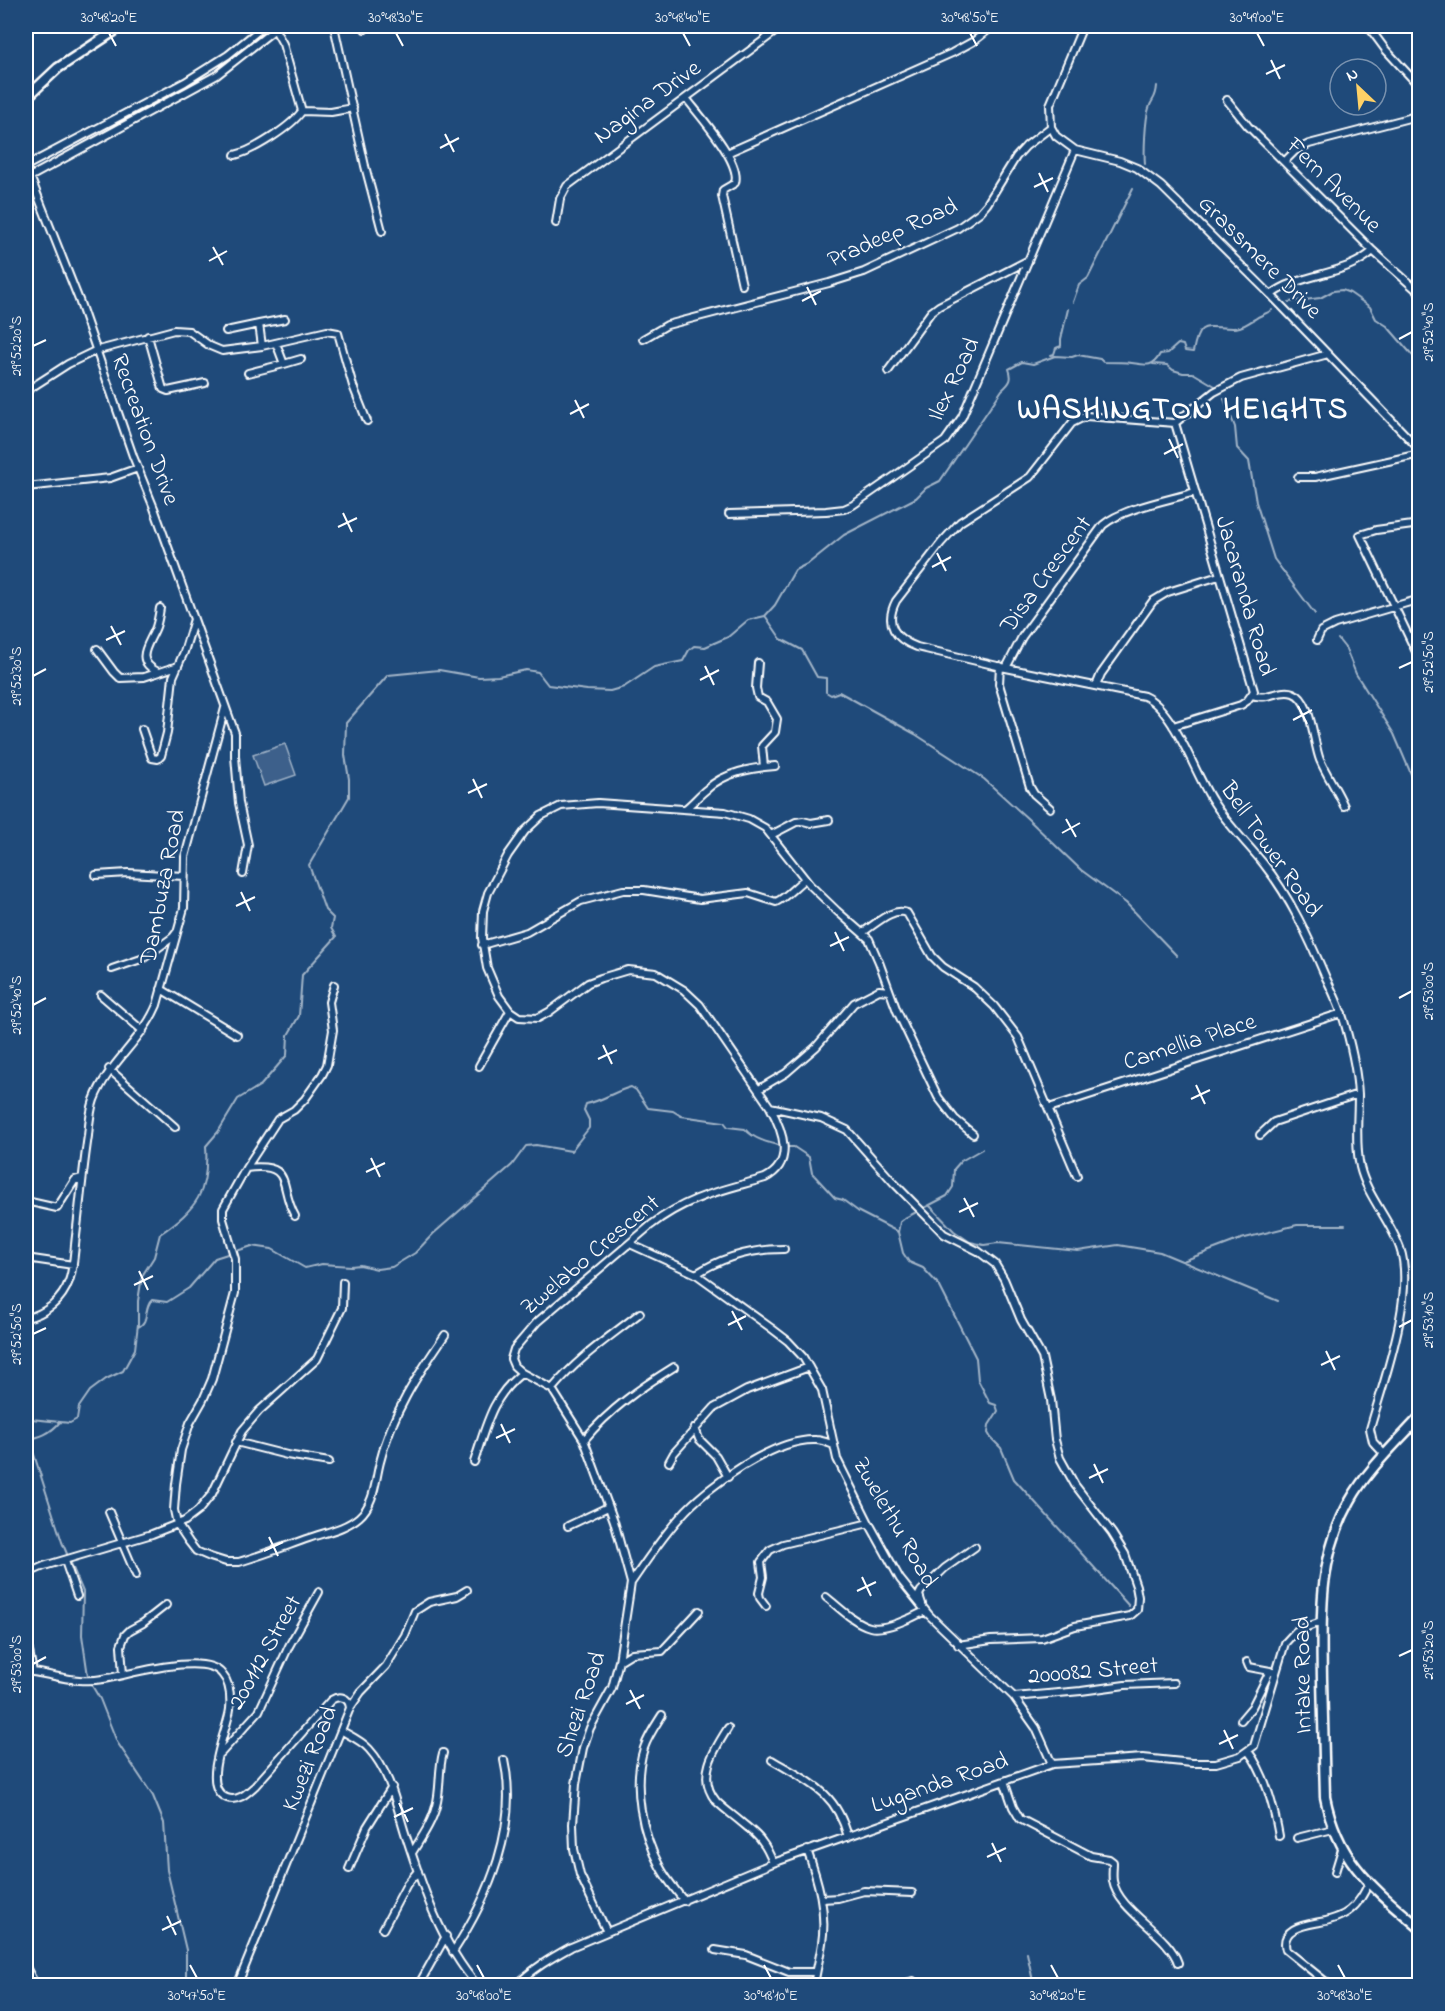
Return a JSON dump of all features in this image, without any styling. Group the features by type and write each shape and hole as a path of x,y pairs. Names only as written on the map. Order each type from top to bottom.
{"street":[{"path":"26,98 58,68 122,26"},
{"path":"26,166 185,82 228,55 264,26"},
{"path":"334,26 382,231"},
{"name":"Nagina Drive","path":"556,223 560,200 567,186 783,26"},
{"path":"727,153 952,53 974,41 993,26"},
{"path":"1051,127 1050,105 1083,26"},
{"path":"1368,26 1419,87"},
{"path":"28,178 218,75 276,27 284,44 302,111"},
{"path":"686,98 727,153 736,173 733,185 723,190 722,196 742,285"},
{"name":"Fern Avenue","path":"1227,100 1248,126 1373,251 1419,293"},
{"path":"302,111 331,112 353,108"},
{"path":"235,155 267,139 296,119 302,111"},
{"path":"1284,162 1295,151 1309,144 1409,118 1419,113"},
{"name":"Grassmere Drive","path":"1051,127 1061,142 1075,150 1120,161 1148,176 1271,295 1419,452"},
{"name":"Pradeep Road","path":"643,339 667,325 864,272 958,228 987,204 1021,152 1051,127"},
{"name":"Ilex Road","path":"729,514 843,509 863,498 945,441 962,417 1075,150"},
{"name":"Recreation Drive","path":"26,166 28,178 79,300 95,351 235,733 239,803 248,845 243,874"},
{"path":"1271,295 1290,282 1357,263 1373,251"},
{"path":"888,371 931,312 1028,261"},
{"path":"226,331 285,319"},
{"path":"258,324 262,346"},
{"path":"26,391 68,364 95,351 174,330 184,329 222,351 262,346 327,331 338,333 353,386 367,421"},
{"path":"148,336 163,389 168,391 205,384"},
{"path":"276,343 284,364"},
{"path":"1175,423 1214,392 1241,378 1328,354"},
{"path":"248,373 301,359"},
{"name":"Bell Tower Road","path":"1175,423 1093,416 1086,416 1072,423 1030,477 968,516 954,528 896,602 891,616 895,633 907,644 1152,699 1173,726 1211,799 1228,824 1263,864 1290,906 1310,940 1342,1013 1357,1081 1360,1168 1400,1250 1405,1280 1400,1317 1370,1429 1373,1442 1385,1455"},
{"name":"Jacaranda Road","path":"1173,726 1241,705 1252,695 1253,686 1175,423"},
{"path":"1298,477 1315,477 1419,452"},
{"path":"26,487 110,478 138,468"},
{"name":"Disa Crescent","path":"1003,667 1022,637 1110,519 1196,492"},
{"path":"1419,524 1376,530 1360,535 1419,660"},
{"path":"1096,686 1101,674 1153,601 1168,592 1219,576"},
{"path":"1317,640 1322,631 1335,624 1419,599"},
{"path":"158,672 150,668 145,657 147,644 158,620 160,608"},
{"path":"141,729 152,758 159,759 166,733 173,677 194,619"},
{"path":"97,649 120,678 144,677 178,666"},
{"path":"758,663 756,688 758,697 767,702 777,719 775,732 762,746 764,767"},
{"path":"1003,667 999,684 1030,787 1034,794 1050,808"},
{"path":"1252,695 1270,697 1289,692 1298,695 1309,717 1321,762 1334,782 1344,806"},
{"name":"Dambuza Road","path":"26,1318 43,1313 58,1299 69,1282 93,1101 109,1069 152,1019 158,1005 184,908 187,849 225,708"},
{"path":"685,809 715,783 747,769 775,766"},
{"path":"479,1066 510,1011 493,984 487,968 483,945 483,911 488,893 508,855 525,831 540,816 570,804 598,803 734,814 756,822 771,835 805,879 837,911 863,932 874,948 889,991 938,1097 955,1119 973,1134"},
{"path":"771,835 796,822 811,823 829,820"},
{"path":"96,875 128,873 184,876"},
{"path":"483,945 527,932 581,901 623,890 644,890 700,899 748,893 776,902 783,899 805,879"},
{"path":"863,932 892,913 900,910 907,913 932,956 943,967 974,987 1011,1026 1026,1053 1077,1176"},
{"path":"112,969 144,958 173,937 179,927"},
{"name":"Zwelabo Crescent","path":"510,1011 519,1017 538,1018 588,983 601,978 628,970 645,970 656,973 684,990 700,1005 771,1107 784,1144 781,1163 773,1174 759,1180 710,1192 686,1202 661,1217 537,1322 514,1349 511,1359 514,1366 522,1373"},
{"path":"334,985 329,1002 333,1030 327,1065 305,1099 294,1110 278,1119 223,1209 223,1219 235,1259 237,1275 235,1293 212,1379 190,1423 181,1450 174,1510 177,1524 196,1551 226,1562 239,1562 340,1529 353,1521 368,1507 381,1454 391,1426 427,1361 445,1335"},
{"path":"161,989 237,1035"},
{"path":"759,1089 786,1072 816,1047 854,1003 879,990 889,991"},
{"path":"101,995 142,1031"},
{"name":"Camellia Place","path":"1049,1108 1342,1013"},
{"path":"109,1069 175,1127"},
{"path":"1260,1135 1274,1122 1358,1094"},
{"path":"771,1107 821,1118 841,1126 944,1234 988,1257 1004,1280 1021,1320 1042,1357 1060,1458 1075,1485 1119,1543 1129,1564 1136,1586 1138,1604 1134,1613 1125,1617 1075,1626 1042,1638 991,1640 958,1645"},
{"path":"246,1168 266,1166 278,1171 286,1185 287,1197 295,1216"},
{"path":"26,1201 57,1208 75,1180 82,1178"},
{"name":"Zwelethu Road","path":"630,1244 696,1274 788,1341 809,1367 822,1390 837,1459 900,1579 958,1645 1014,1697 1036,1728 1052,1764"},
{"path":"696,1274 726,1258 762,1250 784,1249"},
{"path":"26,1258 73,1265"},
{"path":"26,1575 177,1524 198,1511 212,1494 242,1431 259,1411 317,1359 342,1308 343,1282"},
{"path":"552,1389 566,1372 602,1340 640,1313"},
{"path":"584,1440 597,1424 624,1400 674,1367"},
{"path":"669,1462 674,1453 714,1408 767,1382 809,1367"},
{"path":"474,1462 491,1410 505,1389 522,1373"},
{"name":"Shezi Road","path":"522,1373 552,1389 584,1440 608,1506 631,1583 619,1660 612,1688 590,1728 583,1748 576,1784 573,1824 574,1849 580,1875 607,1932"},
{"name":"Intake Road","path":"1419,1417 1365,1477 1350,1500 1334,1534 1324,1573 1321,1622 1325,1797 1333,1829 1342,1849 1359,1874 1419,1928"},
{"path":"695,1428 699,1439 716,1456 728,1477"},
{"path":"631,1583 680,1516 702,1495 728,1477 755,1459 803,1441 817,1440 834,1445"},
{"path":"236,1442 286,1455 329,1462"},
{"path":"568,1526 608,1506"},
{"path":"110,1512 136,1575"},
{"path":"766,1605 759,1593 762,1583 761,1562 770,1550 783,1544 869,1523"},
{"path":"826,1596 860,1623 874,1628 902,1622 924,1609 919,1595 921,1591 945,1568 975,1547"},
{"path":"65,1561 77,1596"},
{"name":"Kwezi Road","path":"237,1986 350,1708 361,1692 386,1666 405,1635 415,1611 429,1602 457,1596 467,1590"},
{"name":"200112 Street","path":"218,1756 259,1711 289,1646 320,1592"},
{"path":"123,1675 121,1646 125,1635 166,1605"},
{"path":"619,1660 632,1653 662,1651 699,1611"},
{"path":"1279,1836 1267,1791 1256,1762 1248,1751 1254,1746 1273,1672 1285,1643 1290,1636 1303,1627 1321,1622"},
{"path":"26,1635 29,1671 80,1681 101,1680 182,1664 201,1663 213,1666 222,1674 228,1685 230,1710 218,1756 214,1784 217,1790 227,1798 234,1800 243,1797 255,1786 331,1700 336,1697 345,1698 350,1708"},
{"path":"1246,1662 1248,1667 1273,1672"},
{"path":"1241,1720 1252,1707 1273,1672"},
{"name":"200082 Street","path":"1014,1697 1125,1685 1174,1683"},
{"path":"662,1715 640,1760 641,1813 644,1831 652,1851 661,1869 684,1901"},
{"path":"728,1728 717,1744 708,1767 706,1777 709,1789 719,1804 761,1839 773,1863"},
{"path":"342,1731 368,1747 392,1787 418,1871 446,1936 459,1962 478,1986"},
{"name":"Luganda Road","path":"516,1986 525,1976 550,1959 607,1932 773,1863 1052,1764 1143,1758 1204,1763 1231,1759 1248,1751"},
{"path":"412,1853 433,1816 438,1796 443,1753"},
{"path":"453,1952 477,1910 504,1838 508,1789 504,1760"},
{"path":"772,1760 828,1796 836,1806 848,1837"},
{"path":"1004,1781 1020,1819 1091,1856 1109,1859 1113,1862 1113,1880 1120,1896 1161,1938 1178,1963"},
{"path":"349,1869 367,1827 392,1787"},
{"path":"1297,1838 1333,1829"},
{"path":"1335,1872 1342,1849"},
{"path":"807,1850 822,1899 823,1942 814,1986"},
{"path":"383,1929 407,1884 418,1871"},
{"path":"1331,1986 1286,1950 1284,1944 1287,1937 1299,1926 1320,1922 1348,1912 1362,1896 1369,1883"},
{"path":"822,1899 838,1898 864,1891 912,1893"},
{"path":"418,1986 446,1936"},
{"path":"715,1950 746,1955 789,1972 816,1972"},
{"path":"26,1967 36,1986"},
{"path":"896,1986 913,1981"}],"shaded area":[{"path":"285,744 296,775 264,786 253,755"}],"waterway":[{"path":"1145,164 1147,120 1157,86"},
{"path":"1073,302 1079,285 1088,278 1133,188"},
{"path":"1289,302 1320,298 1333,291 1342,290 1350,293 1370,307 1376,319 1387,326 1420,364"},
{"path":"1051,355 1054,354 1056,348 1061,346 1068,309"},
{"path":"26,1421 31,1419 70,1423 77,1419 79,1407 90,1391 106,1379 123,1371 135,1349 142,1276 154,1257 160,1234 183,1216 198,1198 205,1176 206,1146 218,1132 238,1099 261,1085 287,1055 288,1035 299,1016 302,975 336,937 331,928 333,918 325,910 309,865 349,797 345,755 346,723 388,675 439,670 479,677 498,676 526,670 538,672 548,685 610,691 624,687 654,667 683,661 694,646 705,647 728,637 748,620 765,616 775,605 795,570 809,563 844,535 916,498 926,488 940,481 1009,383 1011,378 1009,369 1022,362 1033,364 1055,356 1078,355 1100,359 1103,362 1151,364 1160,354 1168,353 1178,344 1183,345 1185,351 1193,352 1198,334 1205,328 1240,327 1272,310"},
{"path":"1153,364 1167,365 1183,373 1193,373 1215,386"},
{"path":"1224,399 1235,427 1237,448 1249,461 1256,502 1274,559 1315,614"},
{"path":"766,617 781,639 802,650 817,677 826,678 826,692 831,695 839,692 915,734 984,779 1081,870 1126,903 1177,956"},
{"path":"1338,639 1346,649 1356,674 1394,734 1420,795"},
{"path":"138,1327 144,1322 152,1300 167,1302 189,1288 215,1258 252,1246 272,1249 305,1268 322,1264 360,1265 377,1269 392,1267 415,1253 433,1234 512,1165 526,1146 536,1145 571,1151 589,1128 589,1120 584,1110 586,1104 631,1087 636,1090 648,1108 673,1111 681,1116 724,1122 728,1127 745,1129 757,1138 782,1146"},
{"path":"788,1147 794,1147 809,1157 812,1173 835,1198 843,1200 859,1212 898,1232 903,1253 909,1262 923,1268 939,1285 976,1358 978,1380 990,1403 996,1405 998,1411 989,1425 988,1433 1001,1448 1014,1479 1129,1606"},
{"path":"898,1232 900,1222 905,1218 947,1196 953,1187 954,1169 961,1161 982,1149"},
{"path":"930,1206 954,1231 970,1242 984,1245 998,1243 1078,1251 1118,1245 1160,1252 1278,1301"},
{"path":"1183,1261 1241,1239 1297,1225 1345,1225"},
{"path":"26,1440 44,1434 60,1422"},
{"path":"29,1439 62,1542 83,1592 82,1635 88,1676"},
{"path":"91,1684 100,1699 117,1742 153,1796 164,1823 167,1870 186,1950 186,1986"},
{"path":"1027,1953 1034,1986"}],"district":[{"name":"WASHINGTON HEIGHTS","path":"1183,411"}]}
